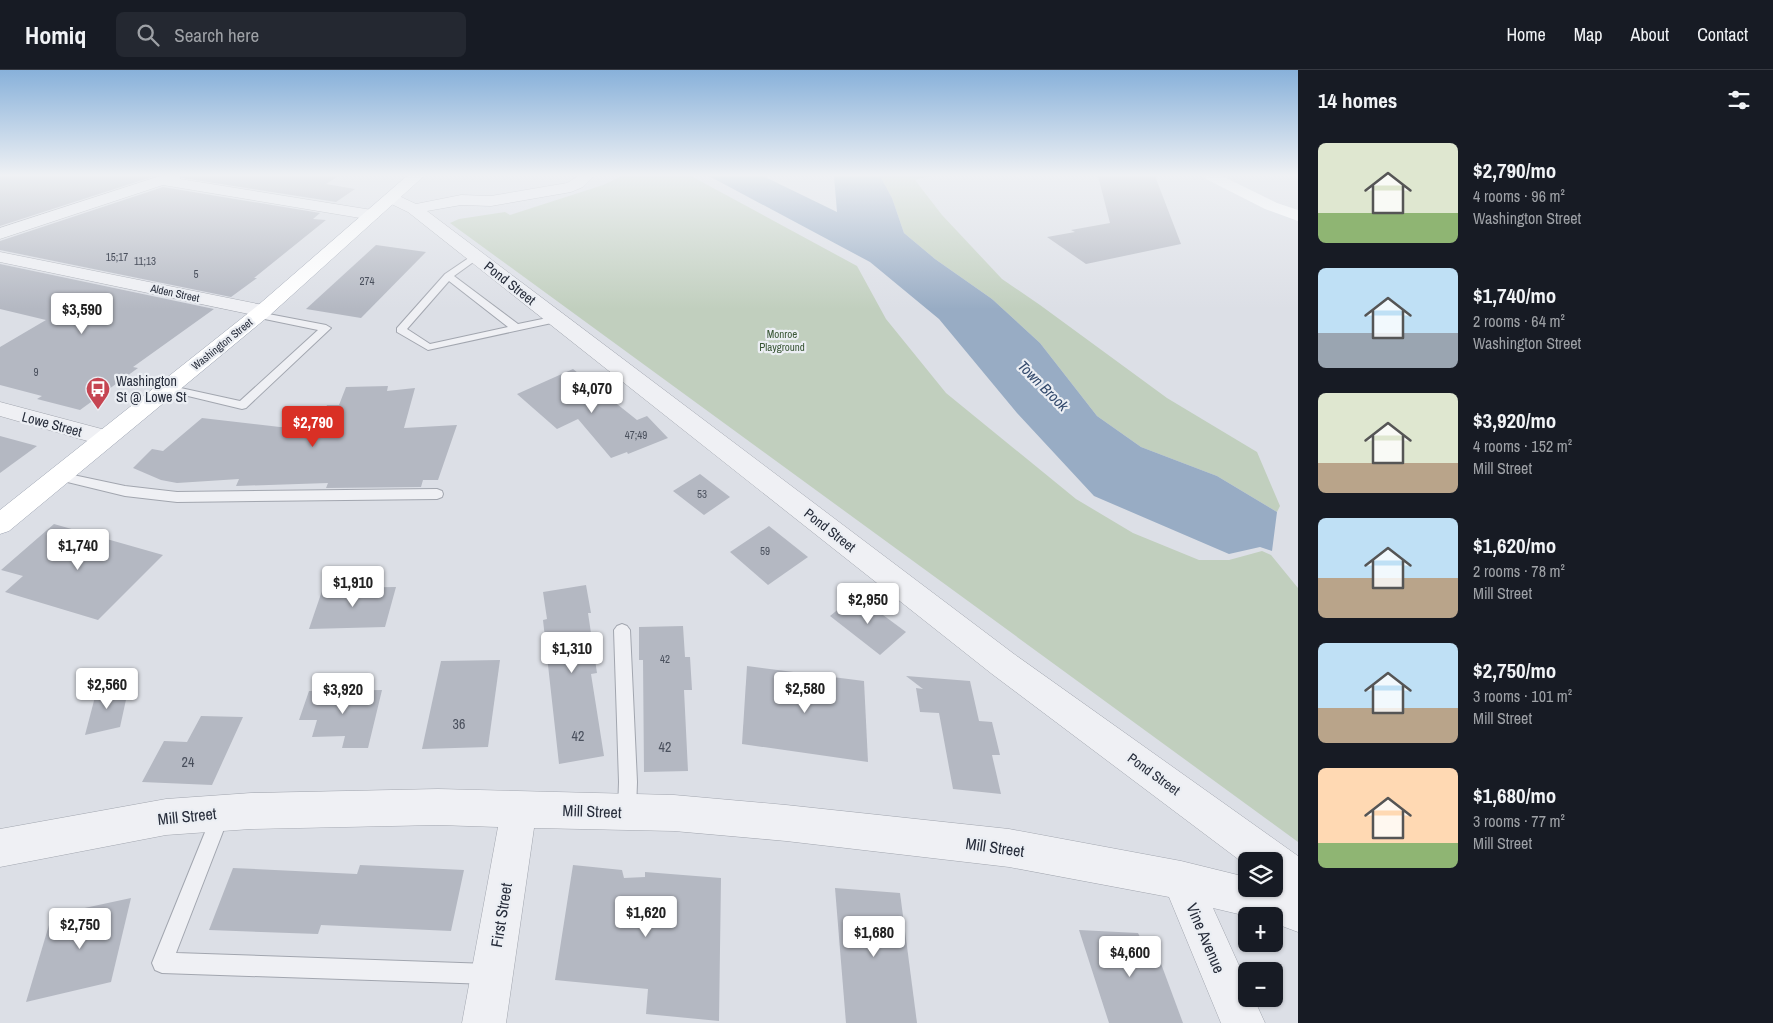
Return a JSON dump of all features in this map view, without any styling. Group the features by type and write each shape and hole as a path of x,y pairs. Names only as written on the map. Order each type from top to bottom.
{"main road":[{"name":"Washington Street","path":"0,524 260,313 389,220"}],"street":[{"path":"0,234 41,220"},
{"name":"Pond Street","path":"418,220 476,256 1003,664 1259,852"},
{"name":"Alden Street","path":"0,257 260,313"},
{"name":"Lowe Street","path":"0,410 105,438"},
{"name":"Mill Street","path":"0,848 166,817 222,812 438,807 519,808 674,814 786,823 907,836 1009,848 1182,880"},
{"name":"First Street","path":"484,1023 519,808"},
{"name":"Pond Street","path":"1283,869 1298,880"},
{"path":"1182,880 1272,903 1298,912"},
{"name":"Vine Avenue","path":"1182,880 1242,1023"}],"lane":[{"path":"476,256 448,276 401,330 428,347 557,319"},
{"path":"448,276 516,328"},
{"path":"167,388 242,405 326,328 260,313"},
{"path":"59,476 125,491 177,497 437,494"},
{"path":"622,630 628,782 626,812"},
{"path":"222,812 162,963 492,974"}],"green space":[{"name":"Monroe Playground","path":"456,220 773,220 857,266 886,319 946,393 1076,499 1133,533 1199,560 1229,560 1262,551 1271,555 1298,588 1298,842 450,223"},
{"path":"900,220 947,220 1002,279 1167,398 1257,452 1280,506 1277,512 1217,476 1141,447 1097,416 1040,343 992,299 935,259 904,233"}],"water":[{"name":"Town Brook","path":"792,220 900,220 904,233 935,259 992,299 1040,343 1097,416 1141,447 1217,476 1277,512 1272,551 1260,547 1229,554 1094,496 1017,413 939,319 870,262"}],"building":[{"path":"0,220 17,220 0,226"},
{"path":"62,220 325,220 254,278 257,278 231,297 0,250 0,241"},
{"path":"1109,220 1172,220 1181,244 1086,264 1047,237 1075,232 1071,230 1110,223"},
{"path":"376,245 426,252 361,318 306,309"},
{"path":"0,264 214,309 133,367 138,368 80,410 37,399 42,396 0,385 0,347 46,320 0,309"},
{"path":"573,369 637,420 647,416 668,438 628,454 627,452 611,458 578,419 557,429 517,394"},
{"path":"388,386 387,391 415,388 404,428 457,425 438,480 423,480 421,487 326,488 328,483 236,486 239,479 177,483 161,480 133,468 152,449 163,451 202,418 280,427 318,427 327,405 339,405 346,387"},
{"path":"0,436 37,446 0,473"},
{"path":"700,474 730,497 704,515 673,491"},
{"path":"54,524 163,555 98,620 5,592 23,576 1,570"},
{"path":"769,526 808,557 768,585 730,552"},
{"path":"586,585 597,673 591,674 604,756 559,764 543,620 547,619 543,592"},
{"path":"396,587 385,627 309,629 323,588"},
{"path":"856,595 906,632 880,655 830,616"},
{"path":"683,626 685,657 690,657 692,690 684,690 688,771 644,772 643,660 639,660 639,627"},
{"path":"500,660 488,747 422,749 441,661"},
{"path":"747,666 864,681 868,762 742,744"},
{"path":"906,676 970,681 979,721 992,722 1000,755 992,755 1001,794 953,789 939,713 920,712 916,688 923,689"},
{"path":"129,686 120,727 85,735 96,693"},
{"path":"382,690 368,748 342,748 345,736 312,737 317,720 299,720 309,691"},
{"path":"201,716 243,717 212,785 142,782 164,741 187,742"},
{"path":"360,865 464,870 451,931 321,925 318,934 209,930 233,868 357,874"},
{"path":"573,865 622,870 624,878 645,877 645,872 721,878 719,1021 646,1014 648,989 555,980"},
{"path":"835,888 900,893 917,1023 846,1023"},
{"path":"131,898 111,982 26,1002 52,915"},
{"path":"1079,930 1138,933 1142,941 1153,942 1183,1023 1109,1023"}],"place":[{"name":"Washington St @ Lowe St","path":"98,410"}]}
